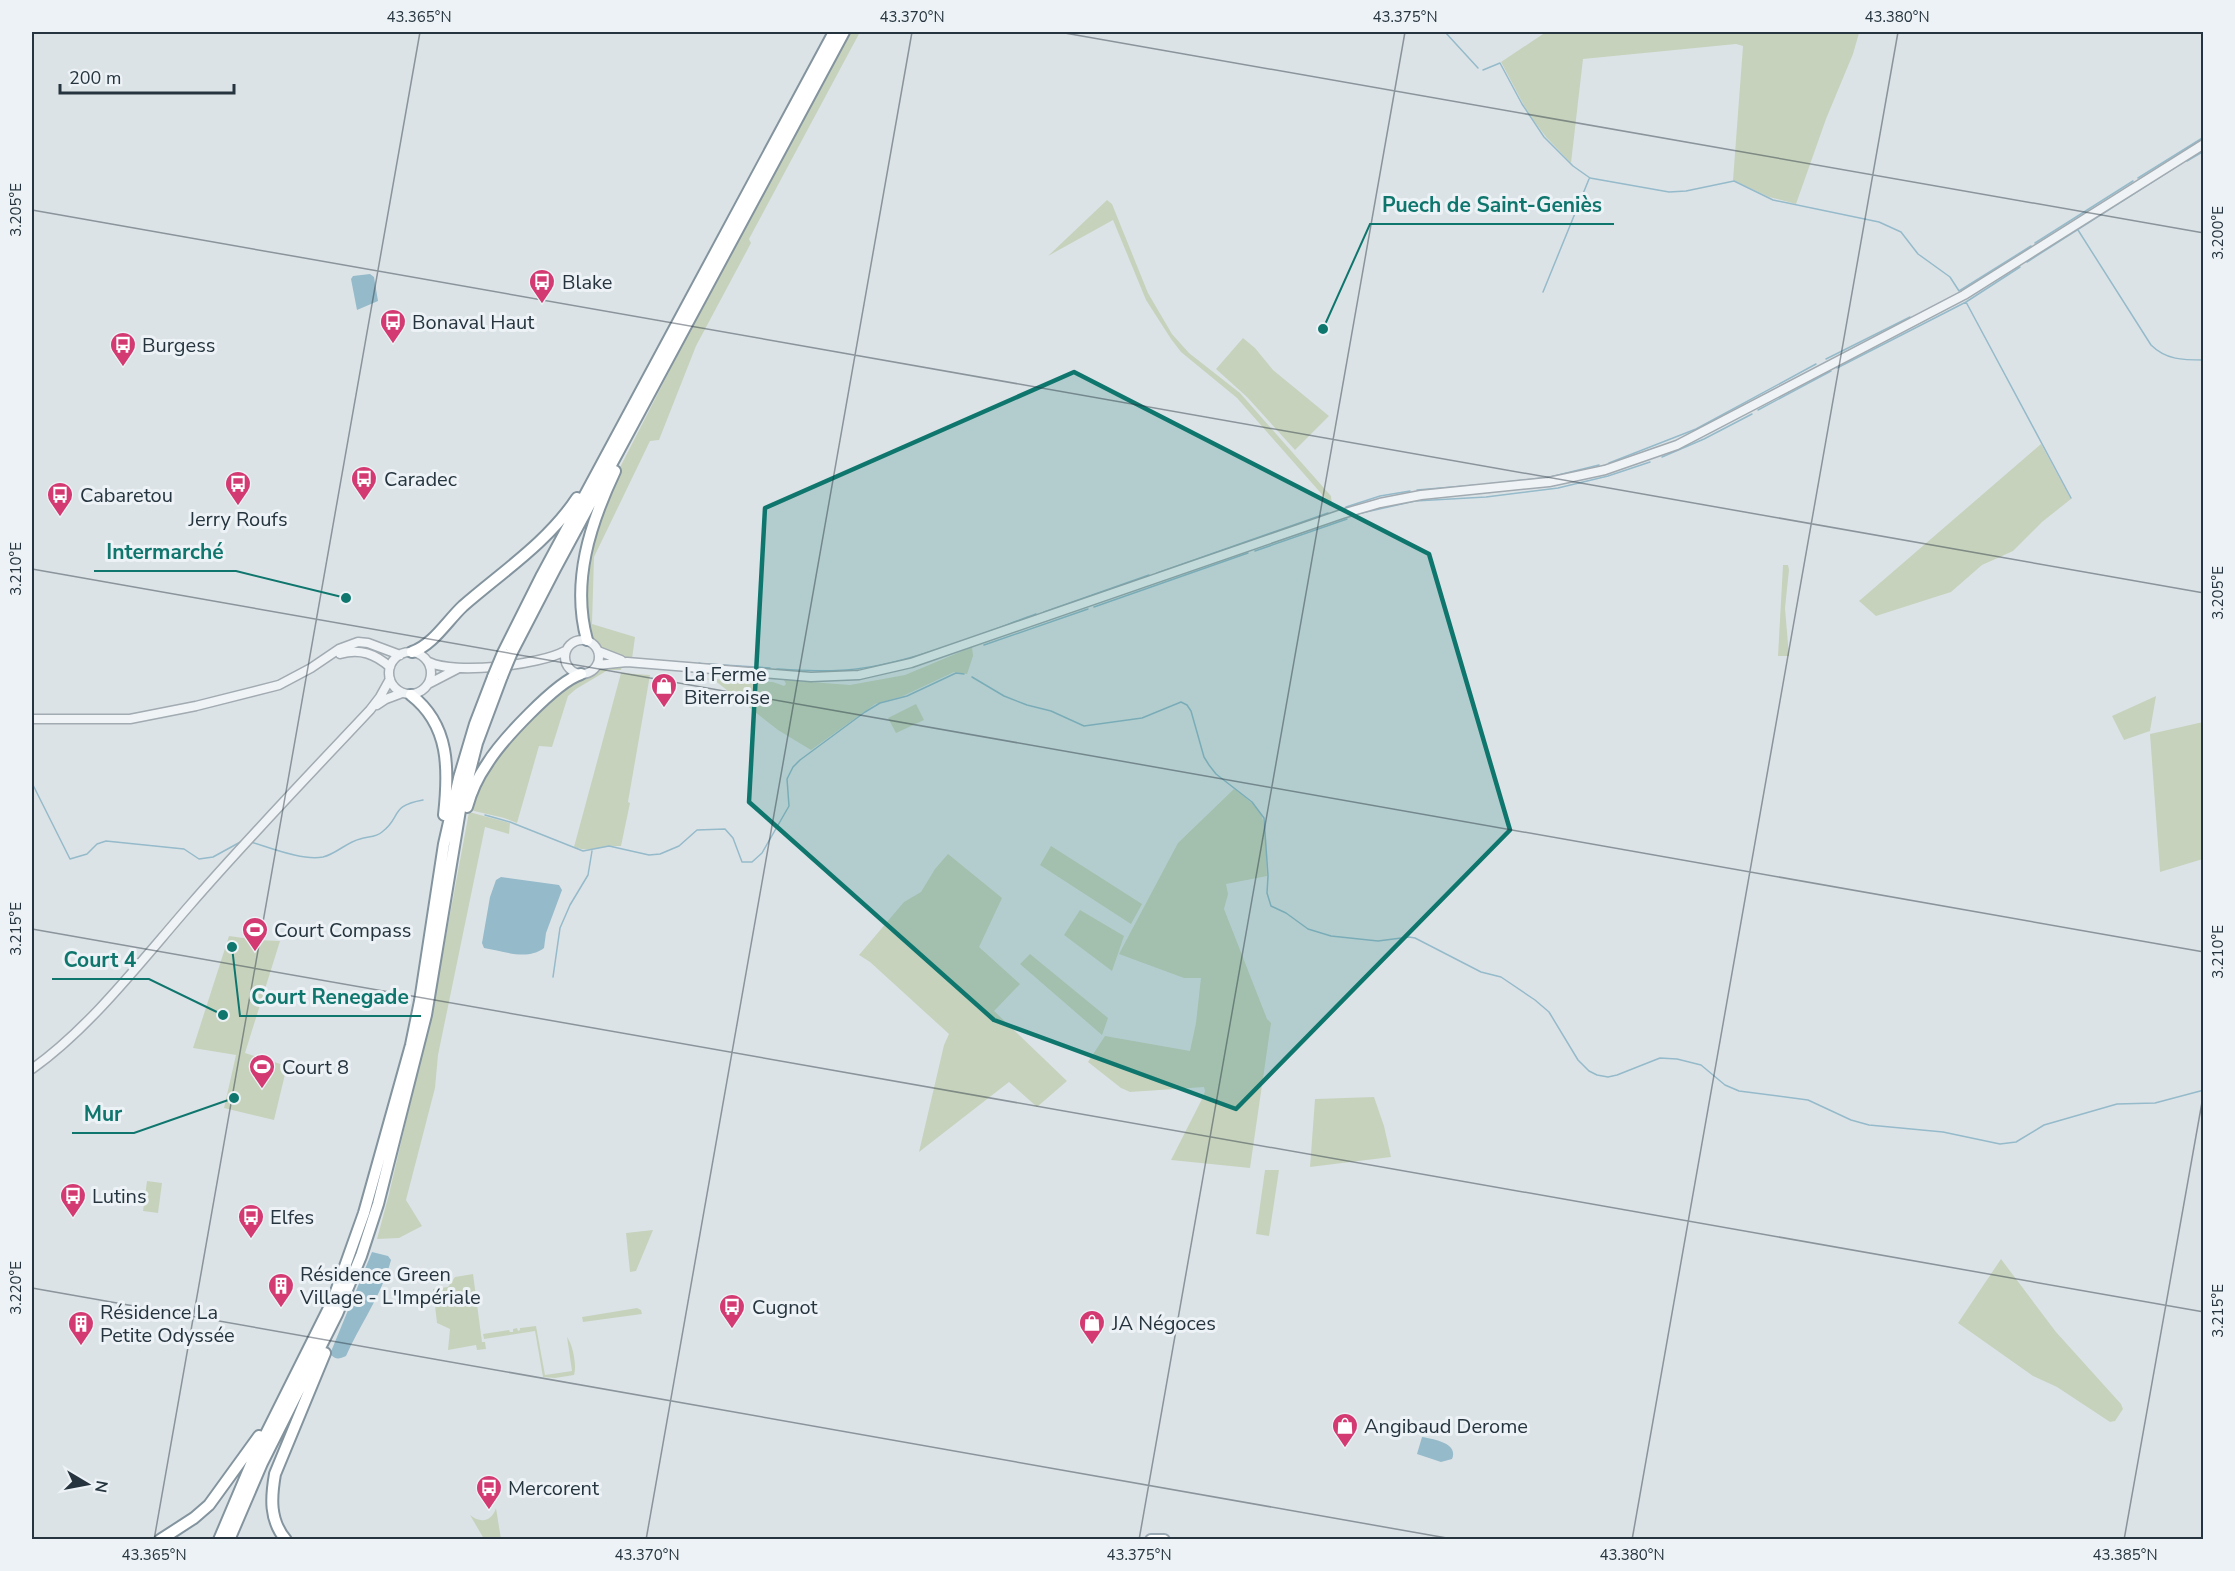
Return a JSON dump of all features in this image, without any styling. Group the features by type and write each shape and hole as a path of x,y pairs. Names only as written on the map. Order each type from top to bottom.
{"main road":[{"path":"286,1539 276,1524 272,1509 271,1494 275,1473 354,1286 359,1251 356,1235 411,1044 420,1001 444,844 459,778 475,724 542,575 834,32"},
{"path":"508,652 844,32"},
{"path":"587,640 583,628 582,581 585,547 609,484 651,391"},
{"path":"412,652 423,647 461,608 558,524 575,501 615,433 634,406"},
{"path":"448,876 469,800 486,765 502,744 550,694 573,676 581,674"},
{"path":"219,1539 248,1471 368,1235 383,1187 422,1033 460,810 497,676"},
{"path":"406,694 428,710 433,718 447,762 446,797 434,878 434,910"},
{"path":"229,1539 262,1463 337,1314 359,1251"},
{"path":"160,1539 194,1518 209,1505 253,1445 294,1380"},
{"path":"1151,1539 1164,1539"}],"street":[{"path":"565,651 566,665 570,670 581,674 590,672 597,665 627,662 812,677 837,677 879,672 960,647 1348,512 1421,495 1549,482 1628,463 1677,445 1964,296 2204,144"},
{"path":"429,662 457,669 539,661 555,657 576,640 587,640 598,651 627,662"},
{"path":"32,719 130,719 279,686 339,649 358,642 400,654 412,652 422,655 429,662 432,673 430,683"},
{"path":"330,656 360,651 381,659 390,667"},
{"path":"597,665 598,651"},
{"path":"400,654 390,667 390,679 392,685 406,694"},
{"path":"539,661 566,665"},
{"path":"370,710 386,699 422,692 430,683 457,669"},
{"path":"32,1069 53,1054 84,1023 247,841 370,710 390,679"}],"highlighted area":[{"path":"1074,372 1429,554 1510,830 1236,1109 994,1020 749,802 765,508"}],"green space":[{"path":"848,32 860,32 749,239 751,243 696,346 659,440 650,441 594,557 592,624 635,637 632,659 612,655 587,635 585,560 612,483 718,276"},
{"path":"1546,32 1859,33 1796,204 1769,197 1733,180 1743,46 1736,44 1583,59 1571,163 1546,137 1528,113 1501,62"},
{"path":"1107,200 1112,204 1148,293 1172,334 1189,353 1240,393 1331,496 1332,505 1329,506 1326,499 1237,398 1181,352 1171,339 1146,300 1113,220 1048,256"},
{"path":"1243,338 1255,348 1273,370 1329,416 1295,450 1247,397 1216,369"},
{"path":"2041,444 2071,499 2042,522 2013,551 1982,565 1951,592 1876,616 1859,601"},
{"path":"1783,565 1788,565 1789,570 1785,608 1789,656 1778,656"},
{"path":"972,647 973,656 967,674 954,672 903,696 875,704 811,750 778,730 714,680 695,678 773,682 784,686 786,684 784,680 850,685 905,675"},
{"path":"622,665 621,670 608,670 568,696 552,747 539,746 517,823 470,810 477,790 491,765 518,733 564,686 591,675 602,667"},
{"path":"621,673 650,675 621,846 580,849 574,847"},
{"path":"2156,696 2150,731 2124,740 2112,716"},
{"path":"916,704 924,720 896,733 888,718"},
{"path":"2203,722 2203,859 2160,872 2150,734"},
{"path":"1234,789 1262,816 1266,852 1267,876 1226,884 1228,894 1224,909 1267,1019 1271,1023 1250,1168 1171,1160 1203,1097 1204,1087 1130,1092 1121,1088 1088,1062 1105,1036 1190,1051 1201,978 1184,978 1119,954 1178,843"},
{"path":"469,812 510,823 509,834 485,827 438,1055 435,1088 406,1200 422,1226 399,1238 377,1239 433,1006"},
{"path":"1051,846 1142,904 1131,924 1040,865"},
{"path":"948,854 1002,898 979,947 1020,984 994,1011 1067,1081 1037,1107 1009,1082 919,1152 944,1045 949,1034 870,962 859,955 904,902 921,892 935,869"},
{"path":"1080,910 1124,936 1112,971 1064,935"},
{"path":"229,936 280,941 245,1053 287,1066 274,1120 224,1108 236,1055 193,1048"},
{"path":"1030,954 1108,1018 1102,1035 1020,964"},
{"path":"1374,1097 1391,1157 1310,1167 1315,1099"},
{"path":"1265,1170 1279,1170 1269,1236 1256,1234"},
{"path":"147,1181 162,1183 158,1213 143,1211"},
{"path":"653,1230 636,1271 630,1272 626,1233"},
{"path":"2001,1259 2056,1332 2121,1404 2123,1409 2115,1421 2110,1422 2057,1387 2033,1376 1958,1323"},
{"path":"473,1274 482,1342 485,1342 486,1349 477,1350 476,1345 448,1350 450,1329 437,1323 433,1289 448,1287 455,1277"},
{"path":"637,1308 642,1314 583,1322 582,1317"},
{"path":"536,1326 545,1375 572,1371 567,1337 574,1356 574,1375 543,1377 535,1331 484,1339 483,1334 509,1330 513,1332 513,1329 517,1328 518,1331 520,1328"},
{"path":"496,1508 501,1539 484,1539 470,1515 478,1520 486,1520 492,1516"}],"water":[{"path":"370,274 374,277 378,301 357,310 351,279 353,276"},
{"path":"501,877 559,885 562,890 546,933 544,948 537,952 523,955 484,948 482,943 490,897 496,880"},
{"path":"372,1252 388,1256 391,1260 387,1273 346,1356 336,1358 330,1354"},
{"path":"1422,1437 1444,1443 1452,1449 1452,1459 1441,1462 1417,1454"}],"waterway":[{"path":"1445,32 1478,68"},
{"path":"1483,70 1500,63 1522,104 1544,137 1573,166 1590,178 1669,192 1686,191 1734,181 1773,200 1879,222 1901,232 1918,254 1950,277 1959,291 2031,246"},
{"path":"2138,178 2204,137"},
{"path":"2187,161 2204,151"},
{"path":"2027,262 2182,163"},
{"path":"1543,292 1589,179"},
{"path":"2035,243 2133,181"},
{"path":"2078,230 2151,345 2169,356 2204,360"},
{"path":"1837,368 1966,302 2020,267"},
{"path":"1966,302 2071,498"},
{"path":"1826,359 1910,317"},
{"path":"1609,463 1696,429 1816,364"},
{"path":"1758,410 1831,371"},
{"path":"1662,457 1704,439 1752,414"},
{"path":"1357,514 1415,501 1486,497 1558,488 1608,476 1650,462"},
{"path":"1487,484 1550,477 1599,465"},
{"path":"1417,490 1476,485"},
{"path":"1346,507 1380,496 1410,491"},
{"path":"1157,573 1328,513"},
{"path":"1255,551 1347,519"},
{"path":"1094,607 1248,553"},
{"path":"1044,612 1149,575"},
{"path":"984,645 1088,609"},
{"path":"777,669 837,671 893,662 942,648 1036,614"},
{"path":"708,664 770,668"},
{"path":"485,815 510,822 583,851 609,846 649,855 660,854 679,846 697,830 725,829 733,838 742,862 752,862 762,853 789,806 787,779 793,767 800,760 880,703 907,696 956,673 964,674"},
{"path":"972,677 1004,696 1051,711 1084,726 1142,718 1181,702 1187,705 1191,711 1204,757 1209,765 1216,774 1252,802 1264,818 1267,893 1271,906 1286,913 1308,929 1331,936 1378,941 1415,938 1481,972 1501,977 1549,1012 1578,1060 1589,1071 1597,1075 1608,1077 1617,1075 1660,1058 1677,1059 1701,1065 1725,1085 1739,1091 1808,1100 1851,1120 1869,1125 1943,1132 2000,1144 2016,1142 2044,1125 2117,1104 2155,1103 2204,1090"},
{"path":"32,783 70,859 87,854 97,844 106,841 184,849 199,859 213,857 244,840"},
{"path":"251,842 297,856 323,857 355,841 379,834 388,827 405,805 423,800"},
{"path":"553,977 560,928 570,905 588,875 592,851"}],"place":[{"name":"Blake","path":"542,305"},
{"name":"Puech de Saint-Geniès","path":"1323,329"},
{"name":"Bonaval Haut","path":"393,345"},
{"name":"Burgess","path":"123,368"},
{"name":"Caradec","path":"364,502"},
{"name":"Jerry Roufs","path":"238,507"},
{"name":"Cabaretou","path":"60,518"},
{"name":"Intermarché","path":"346,598"},
{"name":"La Ferme Biterroise","path":"664,709"},
{"name":"Court Renegade","path":"232,947"},
{"name":"Court Compass","path":"255,953"},
{"name":"Court 4","path":"223,1015"},
{"name":"Court 8","path":"262,1090"},
{"name":"Mur","path":"234,1098"},
{"name":"Lutins","path":"73,1219"},
{"name":"Elfes","path":"251,1240"},
{"name":"Résidence Green Village - L'Impériale","path":"281,1309"},
{"name":"Cugnot","path":"732,1330"},
{"name":"JA Négoces","path":"1092,1346"},
{"name":"Résidence La Petite Odyssée","path":"81,1347"},
{"name":"Angibaud Derome","path":"1345,1449"},
{"name":"Mercorent","path":"489,1511"}]}
